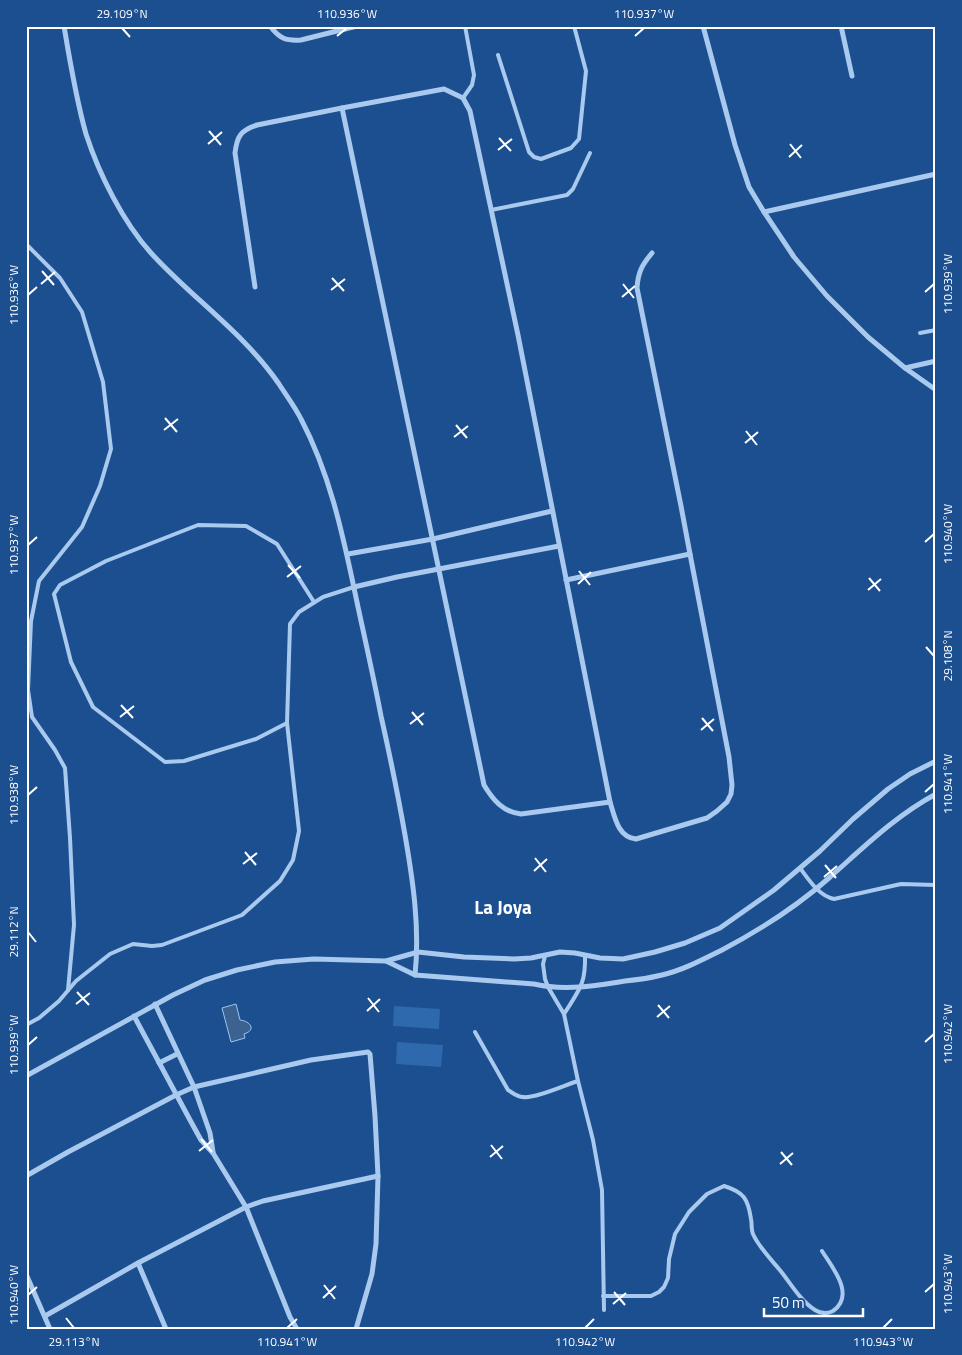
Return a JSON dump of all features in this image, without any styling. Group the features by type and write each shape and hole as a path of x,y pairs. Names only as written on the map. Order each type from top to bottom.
{"street":[{"path":"64,26 86,134 102,175 128,222 150,252 257,356 278,382 301,419 319,458 335,504 348,554 396,788 412,877 418,952 415,975"},
{"path":"270,26 283,39 302,40 357,26"},
{"path":"703,26 735,145 749,186 764,212 794,258 827,296 868,337 936,390"},
{"path":"841,26 852,76"},
{"path":"255,287 235,153 236,142 241,133 257,125 444,89 463,98 470,110 518,336 610,802 616,823 622,833 629,839 636,840 706,818 727,802 731,794 732,785 729,757 637,288 642,266 652,253"},
{"path":"342,108 484,785 501,807 512,813 521,814 610,802"},
{"path":"764,212 936,174"},
{"path":"906,368 936,361"},
{"path":"348,554 433,538 552,511"},
{"path":"354,587 560,546"},
{"path":"566,580 690,554"},
{"path":"26,1076 154,1004 205,980 237,970 275,962 314,959 386,961 418,952 464,957 514,959 545,956 560,952 600,958 623,959 686,943 720,928 774,890 888,789 910,774 936,761"},
{"path":"386,961 415,975 534,984 548,987 581,987 662,976 693,965 760,930 795,906 882,830 917,804 936,794"},
{"path":"154,1004 194,1087 210,1133 213,1153"},
{"path":"134,1016 201,1140 213,1153 246,1207 290,1317 297,1329"},
{"path":"26,1176 68,1152 194,1087 311,1060 368,1052 370,1054 378,1176 376,1244 372,1274 356,1329"},
{"path":"159,1063 177,1054"},
{"path":"44,1316 138,1263 246,1207 263,1201 378,1176"},
{"path":"138,1263 166,1329"},
{"path":"26,1274 50,1329"}],"lane":[{"path":"463,98 472,85 474,74 465,26"},
{"path":"498,55 530,152 534,157 541,159 571,148 579,139 586,71 574,26"},
{"path":"491,210 567,195 573,189 590,153"},
{"path":"26,244 60,278 82,312 103,382 111,449 100,486 82,527 39,581 31,621 28,690 32,717 65,768 74,924 68,990"},
{"path":"920,333 936,330"},
{"path":"287,723 256,739 184,761 165,762 93,707 71,662 54,594 60,585 106,560 198,525 246,526 277,544 314,602"},
{"path":"26,1025 39,1018 59,1001 76,981 110,954 133,944 162,945 242,915 280,880 293,860 298,831 287,723 290,624 299,612 314,602 323,597 354,587"},
{"path":"800,868 816,888 827,898 834,899 901,884 936,885"},
{"path":"564,1014 581,987 585,969 584,955"},
{"path":"545,956 543,971 548,987 564,1014 593,1140 602,1190 604,1310"},
{"path":"475,1032 508,1090 516,1095 523,1097 532,1096 578,1081"},
{"path":"603,1296 651,1296 659,1292 664,1287 668,1278 669,1259 675,1234 689,1212 707,1194 724,1186 738,1190 746,1199 753,1232 760,1245 805,1301 816,1311 824,1314 832,1312 838,1306 843,1296 841,1283 822,1251"}],"shaded area":[{"path":"236,1004 240,1020 247,1022 251,1028 244,1034 245,1038 231,1042 222,1008"},
{"path":"394,1006 440,1009 439,1029 393,1026"},
{"path":"397,1042 443,1045 441,1067 396,1064"}],"district":[{"name":"La Joya","path":"503,907"}]}
